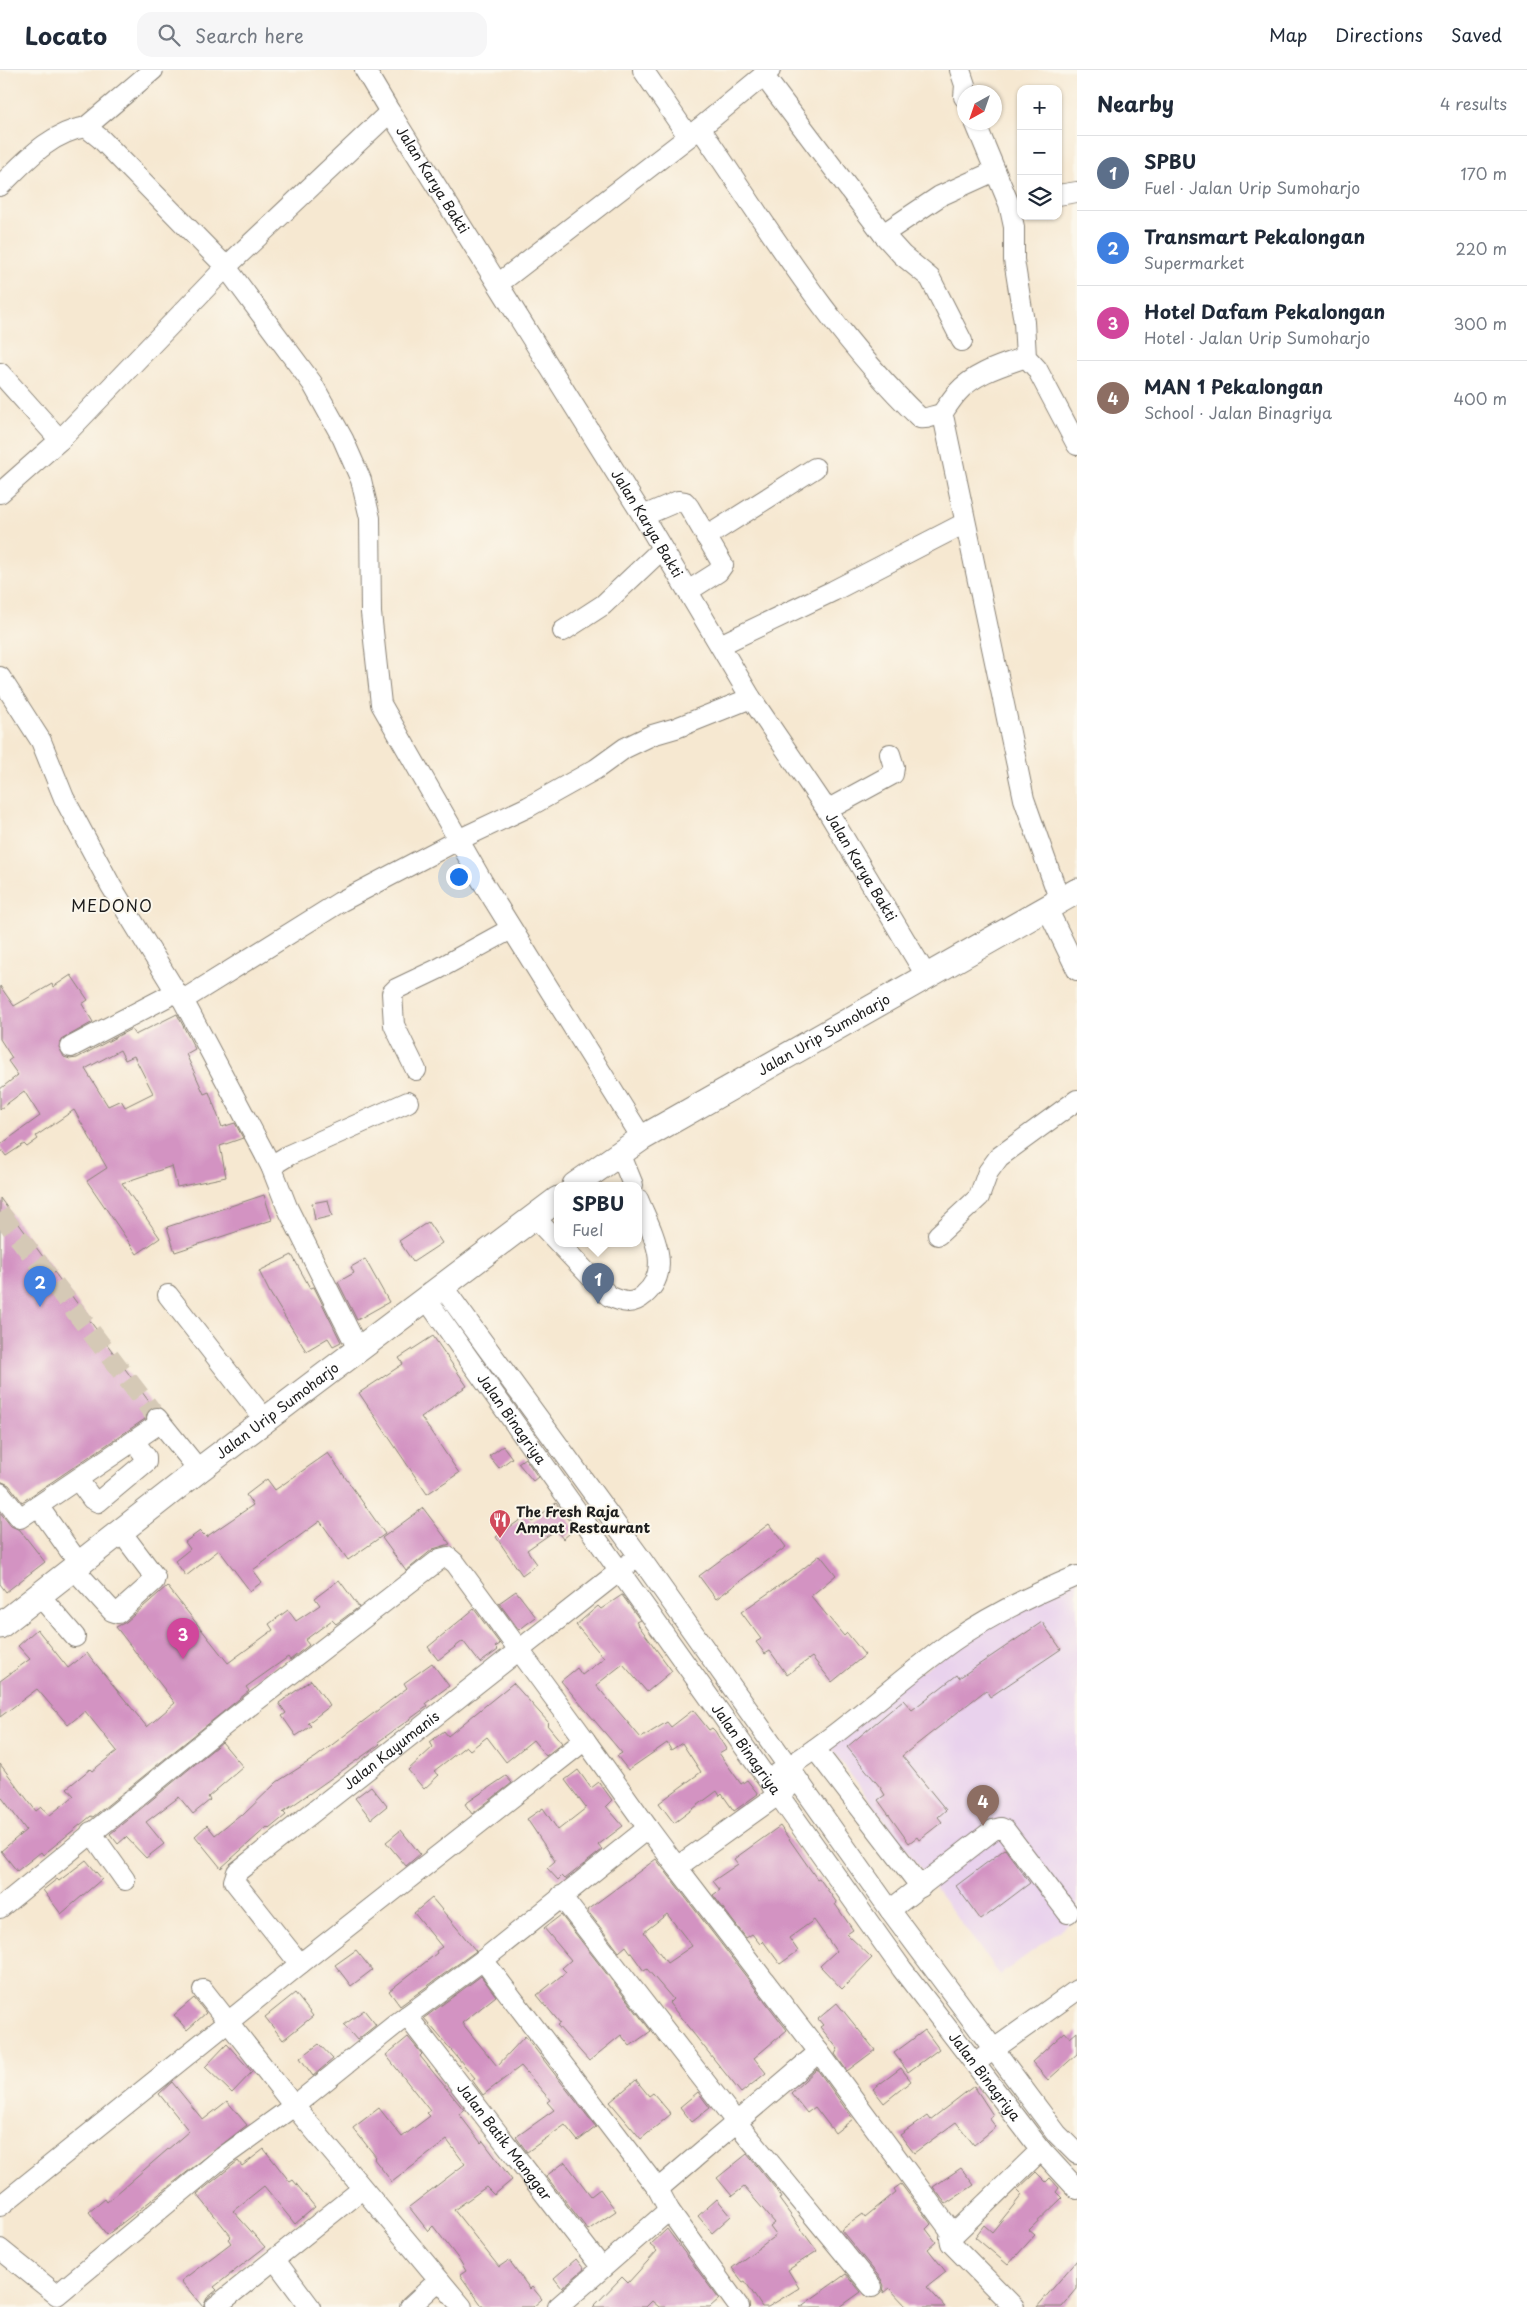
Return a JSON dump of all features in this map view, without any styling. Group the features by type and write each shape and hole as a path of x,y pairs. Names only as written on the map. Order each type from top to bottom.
{"main road":[{"name":"Jalan Urip Sumoharjo","path":"579,1182 642,1138 1061,900"},
{"name":"Jalan Urip Sumoharjo","path":"0,1626 199,1470 554,1202"}],"street":[{"path":"0,186 53,138 68,130 86,127 153,70"},
{"path":"643,70 694,132 849,340 920,418 928,419 937,415 941,416"},
{"path":"960,70 965,85"},
{"name":"Jalan Karya Bakti","path":"368,71 390,112 643,516 751,698 827,810 927,977"},
{"path":"498,284 694,132 766,73 883,234 902,255 930,278 962,341"},
{"path":"0,493 60,440 226,267 390,112"},
{"path":"86,127 101,139 226,267 312,383 343,439 361,480 370,518 371,613 381,704 511,929 642,1138"},
{"path":"978,130 995,171 1015,202 1014,260 1024,322 1026,357 1037,369 1077,445"},
{"path":"883,234 940,196 995,171"},
{"path":"1062,194 1077,192"},
{"path":"941,416 957,392 970,381 991,370 1026,357"},
{"path":"0,372 60,440"},
{"path":"941,416 945,424 954,462 965,523 1024,799 1061,900 1077,970"},
{"path":"706,537 815,468"},
{"path":"643,516 678,501 685,502 723,565 722,569 688,591"},
{"path":"720,645 833,591 965,523"},
{"path":"563,631 603,605 662,550"},
{"path":"0,677 41,742 64,798 111,886 180,996 271,1166 287,1207 359,1351"},
{"path":"71,1048 180,996 340,902 458,840 528,807 596,769 625,748 652,735 676,728 751,698"},
{"path":"827,810 893,774 894,766 890,754"},
{"path":"416,1070 394,1025 392,994 396,989 438,969 511,929"},
{"path":"938,1235 979,1197 988,1172 999,1156 1077,1100"},
{"path":"271,1166 289,1155 408,1102"},
{"path":"620,1153 631,1182"},
{"path":"562,1247 609,1296 621,1302 634,1302 646,1294 656,1280 660,1268 658,1248 642,1209"},
{"path":"534,1217 554,1238"},
{"name":"Jalan Binagriya","path":"434,1293 582,1479 719,1670 800,1764 994,2050 1058,2134 1077,2154"},
{"name":"Jalan Binagriya","path":"434,1293 564,1492 697,1683 774,1787 902,1969 973,2064 1041,2150 1077,2189"},
{"path":"168,1295 266,1420"},
{"path":"0,1494 19,1518 134,1441 158,1421 199,1470"},
{"path":"78,1480 92,1499 98,1502 146,1462 146,1457 134,1441"},
{"path":"564,1492 582,1479"},
{"path":"38,1506 77,1567 112,1611 118,1613 154,1581 155,1577 121,1532"},
{"name":"Jalan Kayumanis","path":"300,1964 234,1881 237,1872 639,1556"},
{"path":"0,1908 226,1724 440,1559 448,1557 456,1564 519,1649 676,1867 819,2052 953,2234"},
{"path":"676,1867 800,1764 954,1641 1016,1602 1077,1576"},
{"path":"40,1596 75,1637"},
{"path":"697,1683 719,1670"},
{"path":"0,2206 300,1964 585,1740"},
{"path":"800,1764 921,1887"},
{"path":"0,2249 65,2301 223,2157 294,2106 406,2016 483,1960 648,1828"},
{"path":"896,1906 993,1830 1001,1828 1005,1830 1068,1913"},
{"path":"91,1832 125,1880"},
{"path":"561,1896 737,2123 872,2287"},
{"path":"483,1960 658,2189 669,2210 730,2304"},
{"path":"203,1990 294,2106 462,2307"},
{"path":"973,2064 1077,1990"},
{"name":"Jalan Batik Manggar","path":"406,2016 602,2268"},
{"path":"658,2189 819,2052"},
{"path":"1014,2307 951,2243 950,2238 1041,2150"},
{"path":"215,2307 362,2189"},
{"path":"558,2307 669,2210"},
{"path":"275,2260 310,2307"},
{"path":"410,2307 439,2280"}],"shaded area":[{"path":"1077,1571 1077,1918 1000,1975 821,1735"}],"building":[{"path":"71,975 88,1000 82,1004 93,1022 61,1040 59,1047 64,1057 70,1059 77,1058 131,1029 135,1035 177,1014 195,1049 186,1054 204,1094 209,1092 222,1127 235,1123 243,1138 220,1146 226,1177 177,1187 172,1166 122,1183 160,1238 137,1254 87,1181 107,1168 74,1110 36,1136 38,1139 27,1147 24,1144 6,1156 0,1148 0,1145 40,1116 24,1091 0,1109 0,1089 18,1075 8,1061 12,1058 0,1039 0,986 14,1006 52,984 53,987","holes":["120,1050 125,1060 134,1056 153,1093 125,1107 121,1100 108,1106 85,1069"]},
{"path":"264,1195 272,1220 175,1252 167,1227"},
{"path":"0,1198 153,1407 146,1413 145,1419 22,1502 9,1485 0,1481"},
{"path":"328,1200 332,1216 315,1220 312,1203"},
{"path":"428,1222 442,1243 413,1262 399,1241"},
{"path":"292,1255 310,1288 314,1287 341,1342 333,1346 328,1338 306,1351 270,1293 259,1271"},
{"path":"365,1259 389,1302 357,1320 338,1282 354,1273 351,1267"},
{"path":"433,1336 467,1386 421,1417 459,1473 427,1494 359,1393 403,1364 399,1358"},
{"path":"503,1446 512,1458 499,1468 489,1456"},
{"path":"328,1453 385,1534 348,1560 320,1521 253,1570 262,1582 250,1591 219,1550 186,1576 175,1561 190,1549 185,1542 200,1531 206,1537 253,1505 246,1495 267,1479 275,1490"},
{"path":"525,1458 538,1477 533,1481 518,1463"},
{"path":"556,1503 575,1529 563,1539 556,1530 527,1550 537,1564 522,1575 496,1537 527,1515 532,1522"},
{"path":"423,1508 450,1544 433,1549 406,1571 382,1538"},
{"path":"0,1512 11,1526 20,1530 45,1562 6,1592 0,1584"},
{"path":"769,1524 786,1547 716,1599 699,1576"},
{"path":"820,1555 836,1575 811,1596 844,1636 847,1633 865,1655 832,1682 812,1657 787,1675 770,1651 765,1654 756,1642 761,1639 741,1612"},
{"path":"339,1580 359,1607 336,1624 332,1620 305,1640 309,1645 290,1660 288,1657 246,1687 249,1691 93,1817 91,1816 43,1855 41,1852 17,1871 1,1851 26,1830 0,1795 0,1764 36,1811 41,1807 50,1815 74,1796 67,1788 90,1769 92,1771 117,1751 85,1711 68,1725 37,1689 0,1717 0,1681 30,1659 18,1646 37,1629 68,1668 87,1653 147,1727 175,1703 116,1627 126,1622 167,1586 228,1663 273,1630 269,1624 288,1610 296,1621 320,1605 315,1598"},
{"path":"516,1591 536,1617 519,1630 499,1603"},
{"path":"622,1595 640,1620 636,1622 672,1671 647,1692 623,1664 596,1685 641,1738 667,1722 671,1727 693,1710 709,1730 712,1728 715,1731 726,1749 719,1753 741,1784 747,1780 758,1794 734,1811 722,1794 720,1796 717,1791 674,1823 659,1803 701,1772 682,1743 671,1750 667,1743 628,1770 617,1756 622,1753 561,1681 577,1668 582,1675 604,1658 576,1625 598,1606 601,1609"},
{"path":"474,1609 500,1644 495,1647 498,1650 480,1663 463,1641 438,1660 428,1647"},
{"path":"1042,1622 1061,1649 990,1697 986,1690 902,1756 946,1810 938,1817 942,1822 919,1840 917,1837 909,1843 878,1800 885,1795 880,1787 847,1747 903,1700 912,1710 957,1675 959,1678"},
{"path":"432,1663 449,1686 426,1703 428,1706 378,1742 380,1744 283,1812 286,1815 269,1829 267,1827 221,1868 195,1836 207,1825 215,1835 241,1814 242,1816 277,1782 316,1757 407,1688 404,1683"},
{"path":"311,1680 330,1706 308,1723 311,1726 296,1736 282,1716 286,1713 279,1703"},
{"path":"513,1683 549,1723 547,1725 562,1743 546,1756 533,1740 506,1762 487,1737 470,1750 466,1746 434,1771 439,1775 424,1789 408,1770 433,1747 430,1742 444,1731 448,1736"},
{"path":"222,1742 243,1767 208,1797 210,1800 193,1814 179,1797 146,1822 164,1844 146,1858 126,1837 118,1844 110,1834"},
{"path":"578,1770 591,1788 599,1782 612,1800 606,1806 623,1826 598,1845 602,1850 565,1879 562,1876 558,1880 547,1868 555,1861 527,1819 543,1808 558,1830 586,1808 565,1780"},
{"path":"506,1776 512,1783 472,1814 465,1804"},
{"path":"371,1786 387,1806 371,1819 355,1798"},
{"path":"780,1826 817,1879 819,1878 837,1903 835,1904 853,1930 847,1934 872,1958 842,1989 820,1966 836,1951 814,1920 789,1938 798,1951 780,1964 763,1941 760,1944 752,1934 746,1938 713,1895 720,1890 713,1881 738,1864 734,1859"},
{"path":"401,1830 420,1854 406,1866 386,1842"},
{"path":"1005,1849 1030,1883 981,1920 956,1886"},
{"path":"656,1859 787,2030 754,2058 766,2073 741,2093 669,2003 673,1999 647,1969 644,1971 626,1946 619,1952 587,1910","holes":["667,1914 692,1946 667,1963 644,1932"]},
{"path":"86,1860 102,1879 61,1914 43,1890 57,1879 59,1881"},
{"path":"432,1898 476,1951 400,2006 389,1991 442,1947 414,1913"},
{"path":"561,1915 651,2031 630,2046 621,2035 589,2061 557,2025 560,2023 537,1995 566,1972 562,1968 571,1960 544,1928"},
{"path":"356,1950 372,1970 351,1986 335,1965"},
{"path":"481,1976 496,1996 462,2023 497,2066 525,2036 596,2127 578,2141 565,2125 527,2152 516,2137 554,2110 547,2102 550,2100 521,2066 483,2095 472,2080 475,2078 424,2018"},
{"path":"295,1993 313,2016 283,2040 265,2017"},
{"path":"194,1998 206,2013 187,2030 174,2015"},
{"path":"837,2003 875,2050 847,2071 835,2054 838,2049 820,2027 823,2025 818,2019"},
{"path":"364,2010 376,2025 357,2040 344,2025"},
{"path":"925,2030 939,2049 908,2072 894,2053"},
{"path":"1065,2032 1070,2038 1077,2032 1077,2054 1048,2080 1032,2062"},
{"path":"408,2037 422,2054 420,2056 464,2110 459,2114 481,2143 483,2141 512,2180 494,2195 486,2187 454,2210 499,2267 509,2260 530,2289 532,2287 542,2299 533,2307 483,2307 460,2275 466,2271 460,2261 433,2226 428,2231 409,2207 465,2164 447,2140 392,2182 374,2159 376,2157 353,2128 379,2108 402,2137 430,2116 427,2113 430,2111 386,2055"},
{"path":"227,2044 252,2072 232,2093 205,2067"},
{"path":"319,2044 333,2059 313,2076 300,2058"},
{"path":"901,2068 911,2081 884,2103 873,2089"},
{"path":"817,2069 853,2119 835,2133 815,2107 807,2113 791,2093"},
{"path":"636,2080 649,2096 653,2093 671,2114 641,2139 610,2102"},
{"path":"172,2082 203,2120 227,2101 247,2125 107,2235 89,2212 105,2199 107,2202 189,2131 159,2094"},
{"path":"974,2086 993,2115 989,2118 996,2127 974,2145 956,2122 914,2153 900,2135 927,2116 930,2120"},
{"path":"698,2092 710,2108 692,2122 680,2107"},
{"path":"264,2149 290,2182 293,2180 315,2207 295,2224 264,2186 233,2211 265,2247 214,2287 217,2290 207,2298 203,2307 181,2281 231,2243 228,2239 231,2236 197,2194 238,2161 242,2166"},
{"path":"747,2154 775,2188 781,2198 779,2199 817,2251 788,2270 799,2288 768,2307 762,2307 745,2281 743,2282 732,2268 776,2235 770,2227 775,2223 744,2187 732,2196 717,2178"},
{"path":"565,2162 591,2196 600,2189 616,2211 588,2230 546,2176"},
{"path":"961,2168 974,2185 946,2204 933,2187"},
{"path":"1036,2172 1046,2182 1050,2178 1059,2188 1056,2192 1062,2198 1029,2230 1035,2235 1008,2265 975,2237 984,2225 992,2232 1022,2195 1017,2190"},
{"path":"901,2184 931,2224 926,2229 936,2242 928,2249 946,2272 927,2287 945,2307 907,2307 889,2288 883,2293 884,2286 881,2279 841,2230 863,2214 865,2217 896,2192 894,2189"},
{"path":"717,2199 731,2216 712,2233 698,2216"},
{"path":"667,2229 719,2299 710,2307 659,2307 652,2301 646,2307 593,2307 622,2277 628,2283 657,2251 650,2245"},
{"path":"576,2259 584,2269 562,2288 554,2278"},
{"path":"1077,2260 1077,2289 1062,2307 1037,2307"},
{"path":"846,2274 861,2292 840,2307 800,2307"}],"tunnel":[{"path":"0,1213 157,1418"}],"place":[{"name":"SPBU","path":"598,1304"},
{"name":"Transmart Pekalongan","path":"40,1307"},
{"name":"The Fresh Raja Ampat Restaurant","path":"500,1539"},
{"name":"Hotel Dafam Pekalongan","path":"183,1659"},
{"name":"MAN 1 Pekalongan","path":"983,1826"}],"district":[{"name":"MEDONO","path":"112,906"}]}
